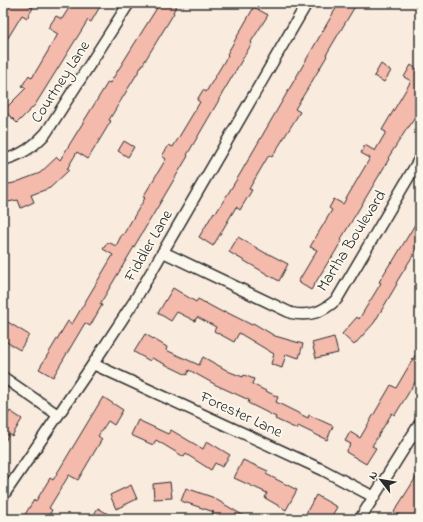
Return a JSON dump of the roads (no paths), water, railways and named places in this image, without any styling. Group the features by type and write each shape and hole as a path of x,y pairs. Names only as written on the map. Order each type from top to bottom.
{"street":[{"name":"Courtney Lane","path":"3,160 21,154 35,145 46,133 129,3"},
{"name":"Fiddler Lane","path":"3,496 135,300 307,3"},
{"name":"Martha Boulevard","path":"163,252 291,313 300,315 312,314 328,307 337,299 420,158"},
{"name":"Forester Lane","path":"93,364 323,470 374,497"},
{"path":"3,377 58,415"},
{"path":"360,519 420,424"}]}
